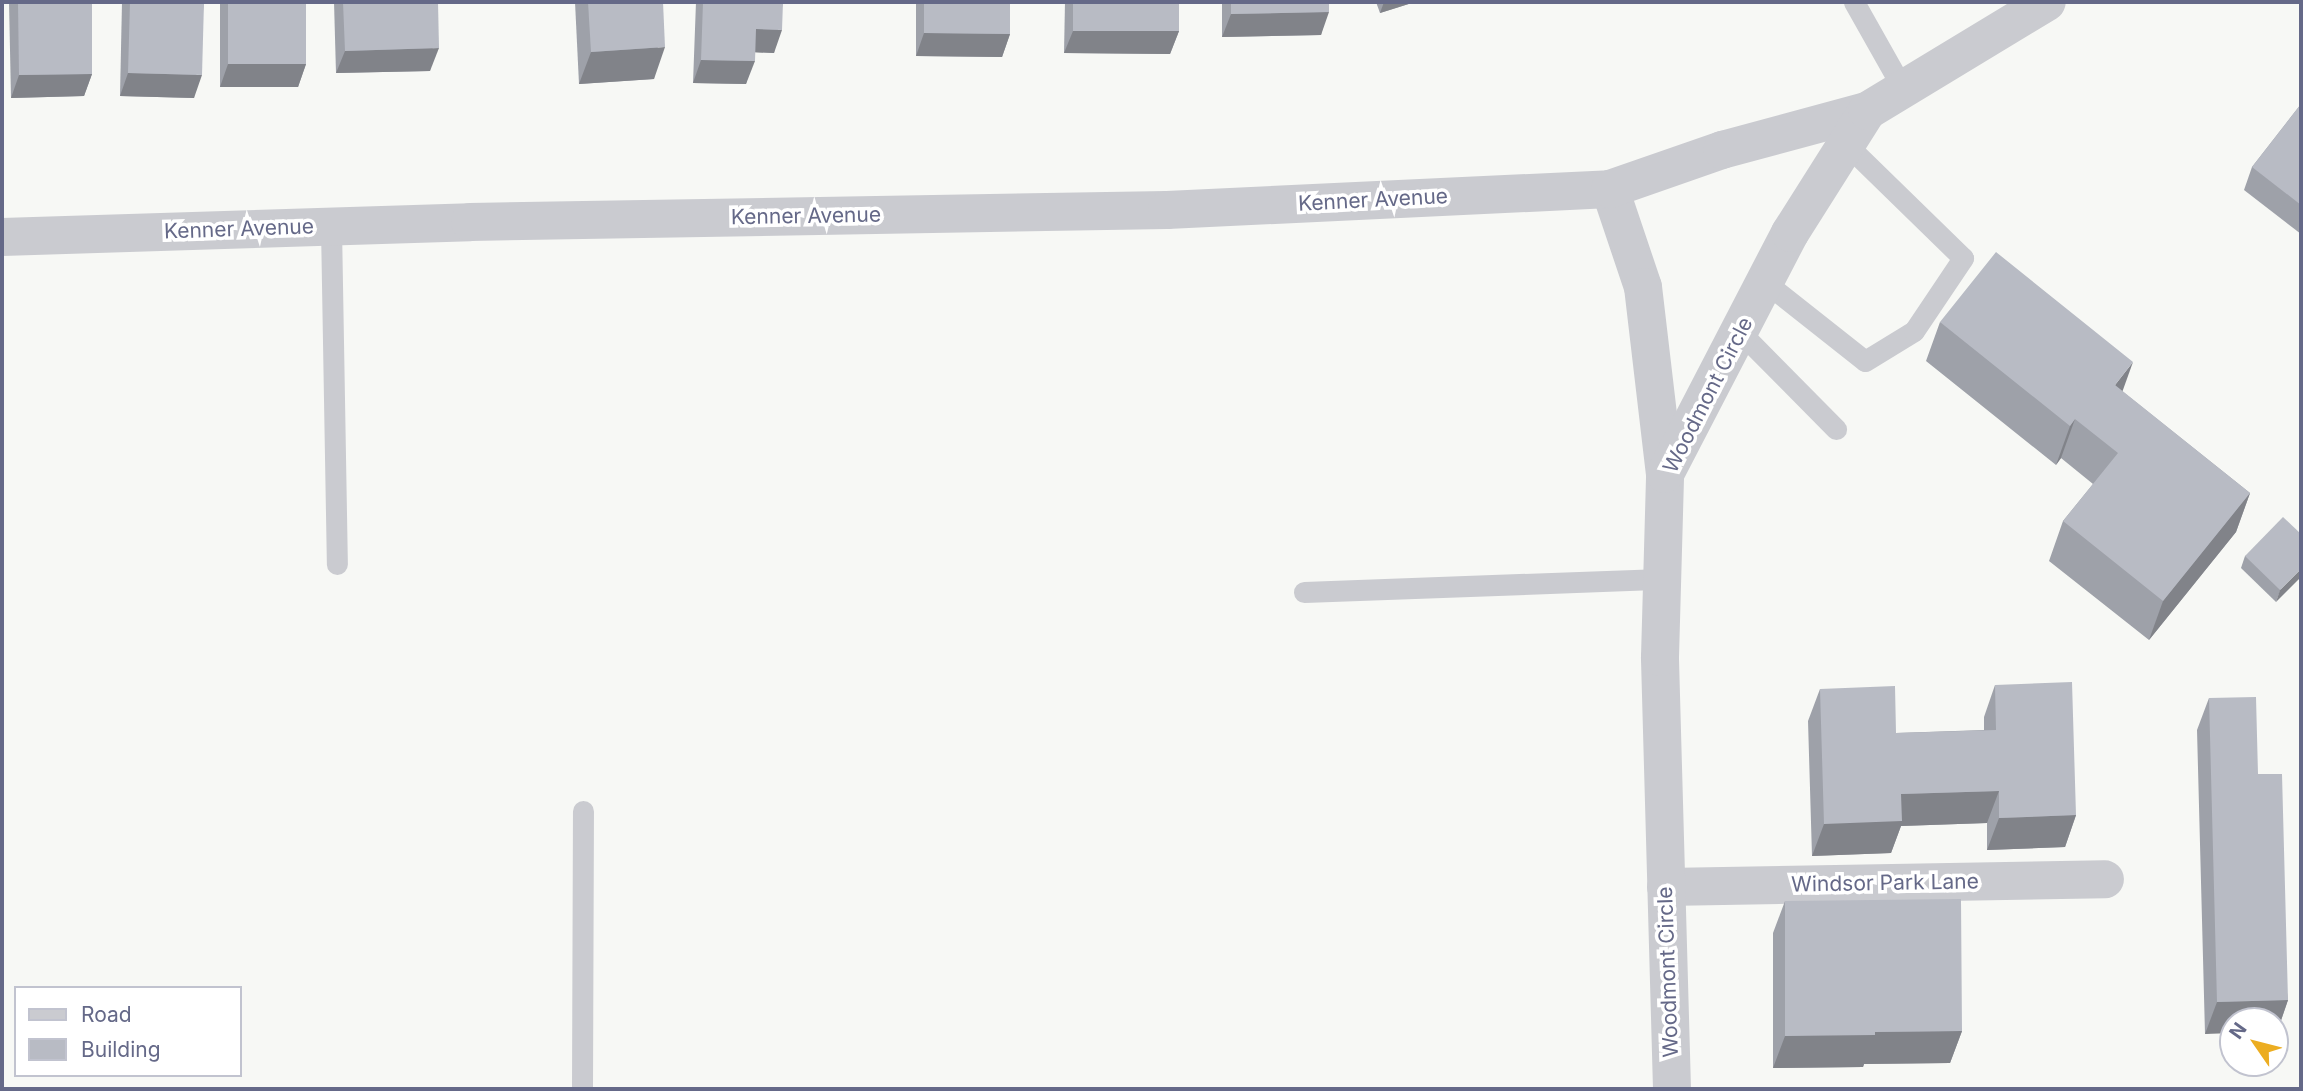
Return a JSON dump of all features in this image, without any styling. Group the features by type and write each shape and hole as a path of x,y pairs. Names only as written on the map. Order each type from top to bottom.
{"street":[{"name":"Woodmont Circle","path":"1672,1089 1660,657 1665,474 1790,233 1867,111 2047,2"},
{"name":"Kenner Avenue","path":"2,237 331,226 1167,210 1610,189 1722,150 1867,111"},
{"path":"1610,189 1643,287 1665,474"},
{"name":"Windsor Park Lane","path":"1666,887 2105,879"}],"lane":[{"path":"1854,2 1903,89"},
{"path":"1765,282 1865,360 1914,331 1963,258 1846,144"},
{"path":"331,226 337,564"},
{"path":"1740,331 1836,429"},
{"path":"1304,592 1662,579"},
{"path":"583,811 583,1089"}],"building":[{"path":"18,2 92,2 92,74 19,75"},
{"path":"130,2 204,2 202,75 128,73"},
{"path":"228,2 306,2 306,64 228,64"},
{"path":"343,2 438,2 439,48 345,51"},
{"path":"588,2 663,2 665,47 591,52"},
{"path":"703,2 783,2 782,30 756,29 755,61 701,60"},
{"path":"924,2 1010,2 1010,34 924,33"},
{"path":"1073,2 1179,2 1179,31 1073,31"},
{"path":"1231,2 1329,2 1329,12 1231,14"},
{"path":"2301,104 2301,205 2252,167"},
{"path":"1996,252 2133,362 2115,385 2250,493 2163,601 2063,521 2118,453 2075,419 2070,426 1940,322"},
{"path":"2283,517 2301,534 2301,569 2280,590 2245,556"},
{"path":"2072,682 2076,815 1999,818 1999,791 1901,794 1902,821 1824,824 1820,689 1895,686 1896,733 1996,730 1995,685"},
{"path":"2256,697 2258,774 2282,774 2288,1000 2217,1002 2209,698"},
{"path":"1961,899 1962,1031 1785,1036 1785,901"}]}
